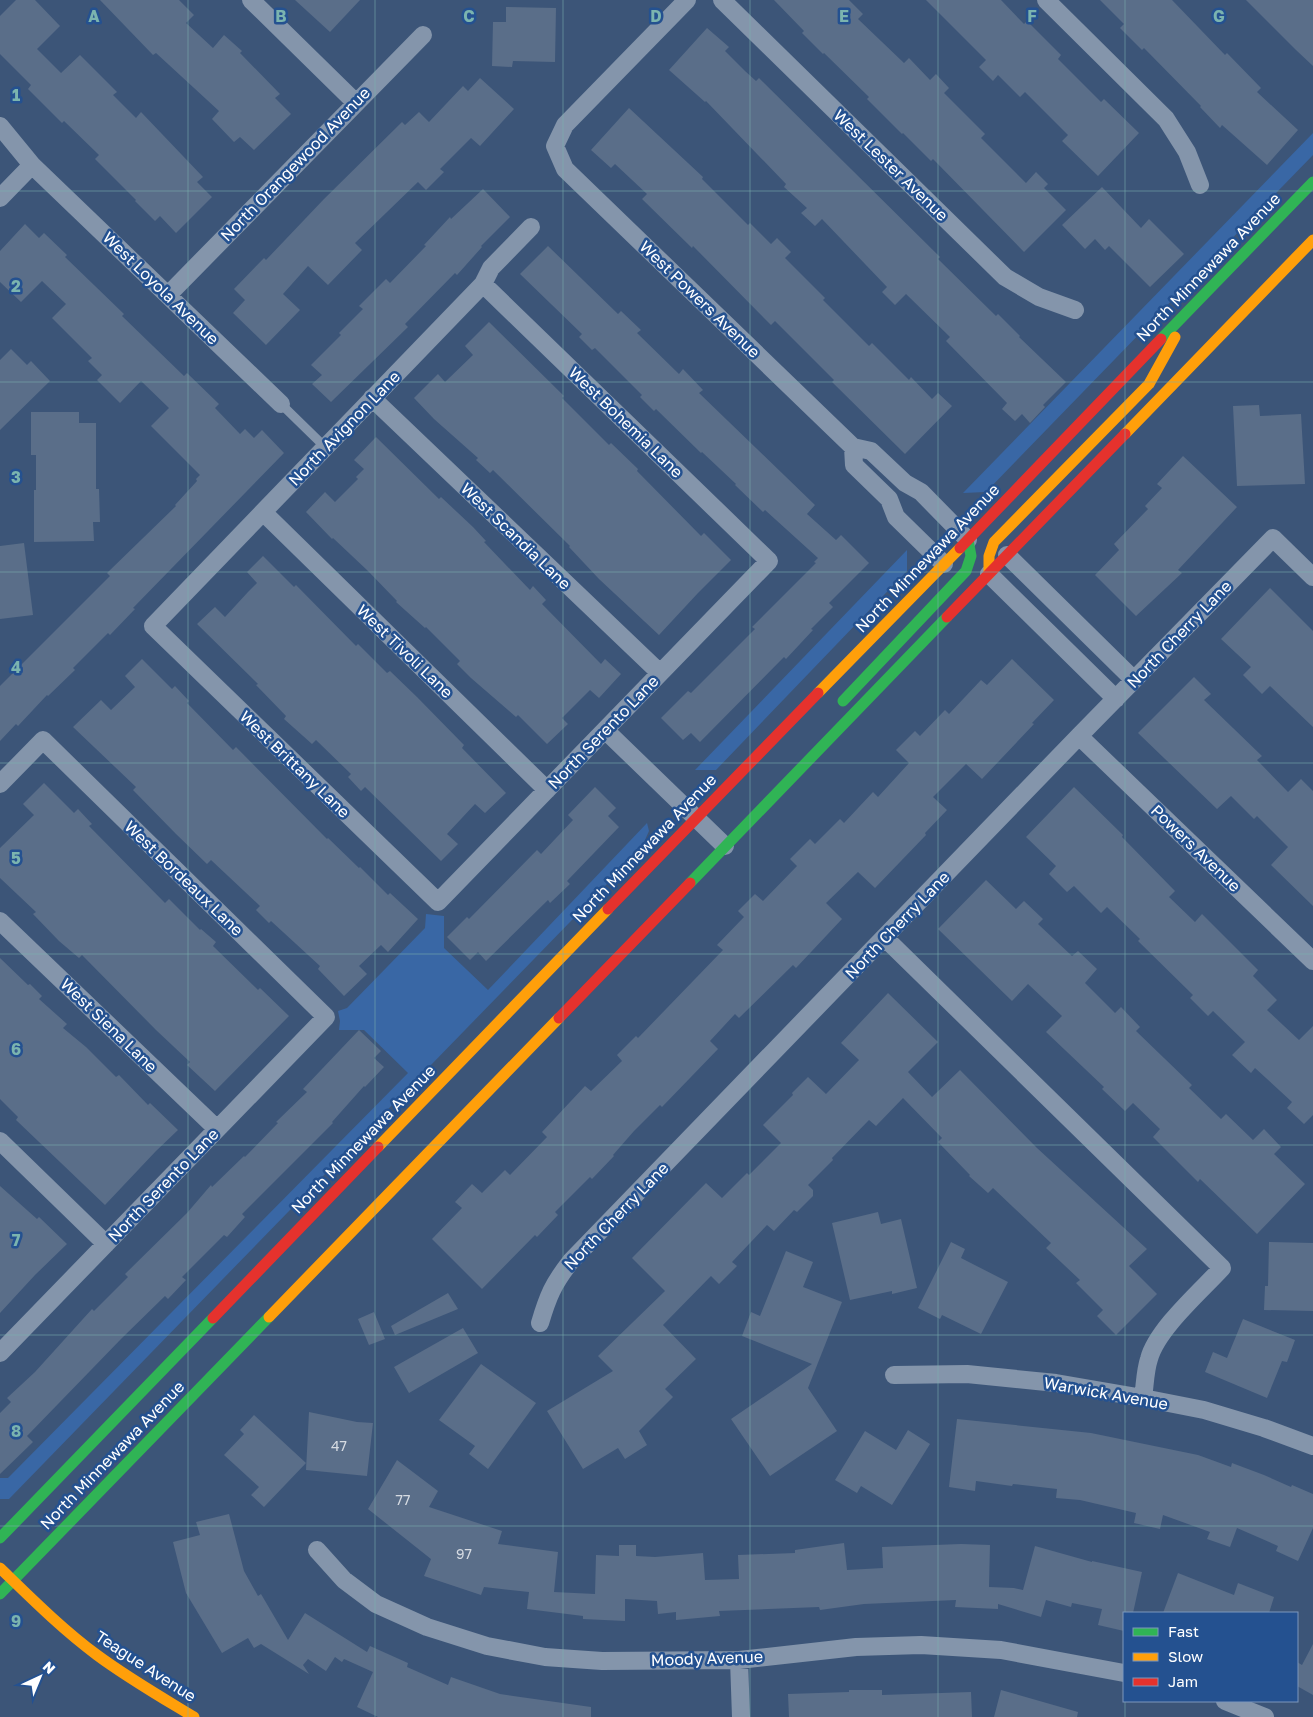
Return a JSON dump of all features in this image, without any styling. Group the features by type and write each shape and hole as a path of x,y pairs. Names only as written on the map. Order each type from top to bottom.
{"main road":[{"name":"North Minnewawa Avenue","path":"0,1538 1313,182"},
{"name":"North Minnewawa Avenue","path":"0,1594 1313,240"},
{"path":"989,574 989,556 994,542 1149,384 1191,307"},
{"path":"832,711 966,571 971,560 972,550 968,540"},
{"path":"794,777 817,735"},
{"name":"Teague Avenue","path":"0,1568 84,1646 114,1668 194,1717"}],"street":[{"path":"251,0 355,102"},
{"name":"West Powers Avenue","path":"687,0 565,125 555,146 565,169 853,447 871,451 905,483 921,492 968,540"},
{"name":"West Lester Avenue","path":"722,0 1005,276 1039,297 1075,310"},
{"path":"1046,0 1166,119 1187,152 1200,185"},
{"name":"North Orangewood Avenue","path":"168,295 355,102 423,35"},
{"name":"West Loyola Avenue","path":"0,126 32,165 281,404"},
{"path":"0,198 32,165"},
{"name":"North Avignon Lane","path":"152,626 483,284 491,268 531,227"},
{"name":"West Bohemia Lane","path":"483,284 769,561"},
{"name":"West Scandia Lane","path":"372,398 660,673"},
{"path":"853,447 854,465 888,499 896,517 944,564"},
{"path":"888,499 905,483"},
{"name":"West Tivoli Lane","path":"262,512 547,790"},
{"name":"North Cherry Lane","path":"540,1323 550,1292 571,1261 1273,538 1313,577"},
{"path":"1007,555 1134,680"},
{"name":"North Serento Lane","path":"438,902 769,561"},
{"path":"989,574 1116,698"},
{"name":"West Brittany Lane","path":"152,626 438,902"},
{"path":"605,730 725,846"},
{"name":"Powers Avenue","path":"1079,736 1313,961"},
{"name":"West Bordeaux Lane","path":"0,784 42,740 326,1017"},
{"name":"West Siena Lane","path":"0,921 217,1130"},
{"path":"885,938 1222,1268 1170,1323 1154,1345 1149,1359 1143,1398"},
{"name":"North Serento Lane","path":"0,1354 326,1017"},
{"path":"0,1141 106,1244"},
{"name":"Warwick Avenue","path":"894,1375 967,1374 1056,1383 1204,1410 1264,1428 1313,1446"},
{"name":"Moody Avenue","path":"316,1550 344,1580 376,1604 427,1627 487,1646 545,1657 602,1661 739,1660 856,1647 921,1646 1001,1650 1123,1673"},
{"path":"739,1660 741,1717"},
{"path":"1227,1702 1264,1717"}],"lane":[{"name":"West Loyola Avenue","path":"281,404 325,447"}],"shaded area":[{"path":"1313,133 1313,155 986,492 963,493"},
{"path":"907,550 907,571 716,770 695,770"},
{"path":"647,823 649,831 641,849 9,1499 0,1499 0,1478 8,1478 408,1073 364,1030 339,1030 338,1011 347,1008 425,928 426,914 444,916 444,948 488,990"}],"building":[{"path":"16,0 35,0 60,26 37,49 61,73 80,55 117,92 113,95 136,118 141,112 203,177 197,182 212,197 176,233 160,216 155,221 135,201 95,159 99,155 64,121 62,123 28,89 31,85 0,54 0,16"},
{"path":"100,0 179,0 194,15 186,23 213,48 224,35 242,51 240,53 280,94 275,98 291,114 254,150 240,137 234,142 212,119 219,111 156,53 153,55"},
{"path":"295,0 360,0 330,32"},
{"path":"774,0 849,0 863,14 858,19 904,63 909,58 930,80 936,74 949,88 944,93 985,134 981,138 1026,183 1036,172 1048,184 1044,188 1066,210 1024,252 933,159 931,161 867,99 869,97 802,33 804,31"},
{"path":"926,0 1001,0 1024,24 1027,21 1061,55 1058,59 1101,102 1104,99 1139,133 1098,176 1062,141 1068,135 1025,92 1020,97 998,75 993,81 979,67 986,60"},
{"path":"1100,0 1172,0 1225,55 1227,53 1261,88 1257,92 1298,130 1267,165 1222,125 1220,128 1144,48 1142,50 1120,28 1124,24"},
{"path":"1246,0 1313,0 1313,66 1296,50"},
{"path":"506,7 556,8 555,62 513,61 512,67 492,66 493,22 506,22"},
{"path":"707,28 729,47 725,51 745,71 756,81 759,78 940,257 938,259 996,316 998,314 1066,382 1043,405 1045,407 1030,423 1022,414 1015,421 1002,409 1007,403 946,341 950,337 906,294 895,305 882,292 887,287 822,219 815,226 801,213 807,208 784,187 786,184 706,101 669,70"},
{"path":"480,78 514,109 480,146 471,138 440,169 444,172 426,190 418,182 355,243 362,250 328,285 308,266 283,294 300,310 266,345 233,313 245,300 234,289 264,258 266,260 324,199 402,122 405,125 419,112 429,122 463,86 468,91"},
{"path":"629,108 703,177 702,179 748,225 750,223 771,244 777,238 791,252 785,258 825,298 823,300 869,346 872,343 909,380 911,377 932,399 938,393 952,406 905,454 832,382 834,380 775,321 771,325 693,246 692,248 642,199 647,194 615,164 611,168 591,150"},
{"path":"1102,187 1141,228 1149,219 1184,254 1150,287 1109,246 1105,250 1095,239 1085,249 1062,225"},
{"path":"483,189 510,217 481,246 457,275 455,273 405,324 408,327 331,402 312,384 322,375 311,365 341,335 339,333 363,309 359,306 386,279 390,283 426,246 424,245 450,217 451,219"},
{"path":"25,224 39,238 44,233 67,255 65,257 124,314 122,316 184,376 187,373 219,404 215,408 240,434 245,429 254,438 262,430 284,453 133,608 135,609 110,635 108,633 73,668 75,670 0,741 0,686 110,576 107,573 176,506 200,475 151,426 169,408 141,381 120,403 97,380 102,375 88,361 92,358 52,318 66,304 42,281 21,302 0,282 0,251"},
{"path":"548,246 618,314 621,311 641,330 637,333 679,374 683,369 703,390 699,393 815,505 807,514 836,540 841,535 869,563 829,603 833,607 811,629 813,630 786,659 784,657 700,742 691,733 683,740 661,718 688,691 691,693 755,629 752,627 816,563 814,562 818,558 765,510 763,512 656,409 654,411 640,397 642,395 595,348 592,350 579,337 582,334 520,274"},
{"path":"489,322 564,396 562,398 609,445 611,443 638,469 637,471 701,536 704,533 731,560 659,635 599,579 570,546 493,470 490,473 476,460 478,458 434,419 414,398 438,374 445,382 473,355 465,346"},
{"path":"11,349 27,365 31,361 50,381 0,430 0,360"},
{"path":"1259,405 1260,416 1301,414 1305,484 1237,486 1233,406"},
{"path":"31,412 79,412 79,423 96,423 96,489 99,489 100,522 93,522 94,541 34,542 36,455 31,455"},
{"path":"376,437 439,499 441,497 473,527 486,541 484,542 530,590 533,586 546,600 542,604 601,664 605,659 621,674 599,698 590,690 562,718 568,724 547,744 518,715 516,717 471,678 457,664 460,661 426,627 396,602 368,571 332,539 306,512 325,492 335,502 358,479 356,477 364,469 354,460"},
{"path":"1183,456 1237,507 1178,570 1182,573 1136,616 1095,575 1119,550 1114,544 1148,509 1145,506 1162,488 1157,484"},
{"path":"24,543 33,615 0,619 0,546"},
{"path":"263,556 294,587 296,585 356,646 358,644 387,673 390,671 417,697 464,745 462,748 506,793 485,813 475,804 447,834 458,844 441,861 365,787 361,791 348,777 351,774 316,740 312,744 284,719 286,716 256,685 258,684 197,624 215,607 225,617 257,583 247,572"},
{"path":"1270,588 1313,631 1313,727 1270,686 1262,694 1243,675 1251,667 1221,639"},
{"path":"142,659 172,689 175,686 189,701 187,703 233,750 236,747 327,839 360,867 388,895 390,893 418,919 388,952 381,945 359,966 367,974 344,996 318,969 320,966 271,921 269,923 256,910 260,906 211,860 207,864 133,790 136,787 73,727 101,700 111,710 135,687 125,676"},
{"path":"1012,659 1054,700 1032,723 1034,724 982,779 966,764 933,797 947,810 925,833 926,835 875,888 858,872 826,903 842,919 796,968 793,965 739,1018 735,1014 710,1041 718,1049 662,1107 660,1105 634,1131 592,1179 590,1177 555,1212 558,1215 537,1237 535,1235 482,1289 432,1239 462,1208 455,1202 472,1184 482,1193 505,1170 510,1175 547,1137 542,1132 585,1086 591,1091 622,1061 617,1055 636,1036 638,1038 723,950 717,945 744,917 738,911 755,894 763,901 797,866 790,859 810,839 815,844 840,819 844,823 873,792 878,797 909,763 896,750 915,731 920,736 945,710 949,714 981,680 987,685"},
{"path":"1194,677 1211,694 1204,700 1262,756 1257,760 1288,792 1301,779 1313,791 1313,906 1271,865 1288,847 1257,816 1254,819 1231,796 1217,809 1138,733"},
{"path":"44,783 74,813 78,809 92,824 89,826 165,903 169,899 200,930 216,942 213,946 258,990 260,988 289,1016 215,1091 187,1065 190,1062 82,955 79,958 59,941 33,914 36,912 0,878 0,848 34,815 23,804"},
{"path":"595,787 616,808 608,816 619,827 567,881 570,884 550,903 548,900 486,961 478,952 470,960 447,937 467,917 469,919 537,850 541,854 573,820 568,815"},
{"path":"1074,787 1123,835 1122,837 1175,891 1169,897 1195,922 1202,914 1258,970 1253,976 1277,1000 1267,1010 1299,1040 1313,1026 1313,1115 1304,1124 1287,1108 1292,1102 1255,1068 1251,1073 1232,1055 1245,1042 1213,1011 1208,1016 1190,998 1193,995 1138,941 1140,939 1107,907 1101,913 1074,886 1067,892 1049,874 1056,866 1026,837"},
{"path":"986,880 1016,909 1024,901 1043,919 1038,924 1072,956 1078,951 1097,969 1085,983 1115,1013 1121,1007 1140,1027 1136,1031 1192,1085 1189,1088 1221,1119 1226,1114 1253,1140 1264,1129 1281,1147 1274,1154 1305,1184 1257,1234 1200,1179 1198,1182 1153,1137 1160,1129 1133,1103 1125,1111 1102,1089 1104,1087 1046,1032 1062,1016 1028,984 1012,1001 938,929"},
{"path":"0,958 42,996 39,999 67,1024 63,1028 86,1047 116,1077 119,1075 148,1105 150,1103 178,1130 105,1205 16,1120 18,1117 0,1099"},
{"path":"888,993 938,1042 908,1072 932,1097 960,1070 1037,1148 1147,1249 1129,1266 1157,1294 1116,1335 1097,1316 1103,1310 1076,1283 1080,1280 1046,1248 1051,1243 993,1188 988,1193 969,1176 938,1142 942,1138 903,1098 876,1126 869,1120 832,1158 833,1160 808,1185 813,1190 813,1196 797,1212 794,1210 774,1231 767,1225 732,1262 737,1266 719,1284 711,1276 663,1325 696,1359 665,1389 673,1397 639,1431 647,1445 625,1459 618,1448 583,1469 547,1411 613,1371 598,1356 665,1291 632,1258 706,1183 722,1198 747,1173 749,1175 781,1143 763,1125 808,1077 826,1094 859,1060 841,1043"},
{"path":"359,1030 381,1051 374,1058 384,1067 364,1086 333,1123 242,1214 245,1217 227,1237 224,1235 182,1277 186,1280 168,1299 165,1296 27,1436 33,1442 0,1474 0,1413 11,1402 7,1398 35,1372 92,1309 94,1311 128,1277 125,1274 187,1213 211,1185 212,1187 245,1157 278,1123 276,1122 307,1092 303,1089"},
{"path":"0,1186 37,1219 39,1217 67,1244 0,1313"},
{"path":"878,1212 881,1224 901,1219 917,1288 850,1300 832,1223"},
{"path":"951,1242 965,1249 961,1258 1008,1282 981,1334 942,1315 940,1319 918,1308"},
{"path":"1269,1242 1313,1243 1313,1311 1264,1310 1265,1286 1268,1286"},
{"path":"786,1251 813,1262 803,1287 842,1302 808,1388 837,1431 770,1476 731,1419 812,1364 742,1336 751,1312 760,1316"},
{"path":"448,1293 458,1309 395,1335 391,1326"},
{"path":"374,1312 385,1339 369,1345 358,1319"},
{"path":"1243,1319 1295,1340 1287,1362 1282,1361 1267,1398 1205,1372 1213,1352 1227,1358"},
{"path":"463,1328 478,1353 409,1393 394,1367"},
{"path":"481,1364 536,1403 488,1469 469,1454 475,1446 439,1420"},
{"path":"309,1412 357,1422 373,1423 367,1476 306,1470"},
{"path":"254,1415 306,1463 264,1507 251,1495 259,1487 224,1455 244,1434 240,1430"},
{"path":"957,1419 1091,1433 1198,1455 1231,1467 1232,1463 1313,1494 1313,1528 1298,1561 1276,1551 1278,1546 1237,1528 1230,1547 1207,1539 1210,1532 1163,1515 1160,1529 1134,1523 1136,1513 1080,1500 1056,1498 1057,1489 976,1481 975,1491 949,1487"},
{"path":"908,1430 930,1444 892,1505 861,1486 857,1493 835,1480 865,1431 896,1450"},
{"path":"397,1460 438,1491 429,1507 502,1531 498,1544 558,1552 554,1592 595,1594 596,1555 619,1556 619,1545 636,1545 636,1556 655,1557 703,1553 705,1580 739,1579 738,1555 795,1553 795,1550 844,1543 847,1570 883,1568 882,1547 961,1544 990,1545 989,1587 1023,1590 1035,1546 1092,1562 1142,1572 1133,1612 1123,1612 1123,1631 1098,1625 1102,1609 1072,1603 1071,1607 1046,1600 1041,1617 998,1604 998,1609 955,1607 956,1600 864,1604 820,1610 819,1607 719,1611 720,1616 676,1620 676,1612 658,1614 657,1601 625,1599 625,1621 583,1619 583,1616 527,1609 529,1592 484,1587 481,1595 424,1576 431,1559 368,1509"},
{"path":"229,1514 244,1571 258,1596 261,1594 288,1640 305,1613 367,1652 370,1646 408,1663 407,1667 448,1685 451,1677 500,1694 591,1707 591,1717 378,1717 357,1707 373,1672 344,1659 342,1662 335,1657 326,1671 308,1659 303,1665 309,1674 261,1644 254,1648 248,1638 222,1653 186,1593 173,1542 200,1535 196,1522"},
{"path":"1178,1573 1234,1595 1238,1583 1274,1597 1269,1612 1163,1612"},
{"path":"1313,1644 1313,1695 1298,1687 1298,1663 1302,1665"},
{"path":"849,1690 882,1690 882,1695 971,1692 972,1717 789,1717 788,1694 849,1692"},
{"path":"1001,1690 1078,1712 1077,1717 994,1717"}],"traffic: fast":[{"path":"1161,339 1313,182"},
{"path":"843,701 966,571 971,556 968,540"},
{"path":"690,883 947,617"},
{"path":"0,1594 269,1317"},
{"path":"0,1538 213,1318"}],"traffic: slow":[{"path":"1125,434 1313,240"},
{"path":"989,574 989,556 994,542 1149,384 1175,337"},
{"path":"818,693 960,548"},
{"path":"378,1147 608,909"},
{"path":"269,1317 559,1018"},
{"path":"0,1568 59,1624 97,1655 194,1717"}],"traffic: jam":[{"path":"960,548 1161,339"},
{"path":"947,617 1125,434"},
{"path":"608,909 818,693"},
{"path":"559,1018 690,883"},
{"path":"213,1318 378,1147"}]}
